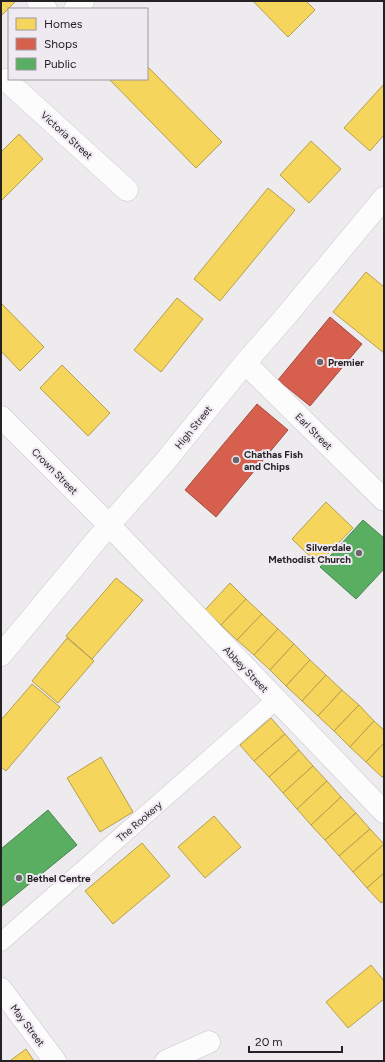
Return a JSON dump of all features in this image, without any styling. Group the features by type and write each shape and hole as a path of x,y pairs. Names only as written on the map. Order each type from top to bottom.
{"street":[{"name":"Victoria Street","path":"5,80 127,190"},
{"name":"High Street","path":"1,655 109,525 163,464 245,362 286,316 384,198"},
{"name":"Earl Street","path":"245,362 384,500"},
{"name":"Crown Street","path":"1,417 109,525"},
{"name":"Abbey Street","path":"109,525 276,700 383,808"},
{"name":"May Street","path":"1,989 55,1061"},
{"path":"166,1061 209,1042"}],"lane":[{"name":"The Rookery","path":"1,942 276,700"}],"building: Homes":[{"path":"1,1 16,1 8,8 1,16"},
{"path":"253,1 306,1 315,10 288,37"},
{"path":"148,67 222,142 196,168 110,80 148,80"},
{"path":"384,84 384,135 370,151 344,128"},
{"path":"19,134 43,159 1,201 1,152"},
{"path":"311,141 341,169 309,203 280,175"},
{"path":"268,188 295,210 220,301 194,279"},
{"path":"366,272 384,287 384,353 333,312"},
{"path":"177,298 203,319 161,372 134,350"},
{"path":"1,303 44,347 20,371 1,351"},
{"path":"62,365 110,413 88,436 40,388"},
{"path":"326,502 353,528 318,564 292,539"},
{"path":"116,578 143,600 92,659 66,636"},
{"path":"230,583 246,599 221,625 205,610"},
{"path":"246,599 262,614 237,640 221,625"},
{"path":"262,614 278,629 254,655 237,640"},
{"path":"278,629 294,644 270,670 254,655"},
{"path":"67,638 94,661 58,703 32,681"},
{"path":"294,644 310,660 286,686 270,670"},
{"path":"310,660 326,675 302,701 286,686"},
{"path":"326,675 342,690 318,716 302,701"},
{"path":"32,684 60,707 6,771 1,767 1,720"},
{"path":"342,690 359,705 334,731 318,716"},
{"path":"359,705 374,721 350,747 334,731"},
{"path":"271,718 285,734 254,761 240,745"},
{"path":"374,721 384,730 384,743 366,762 350,747"},
{"path":"285,734 299,750 269,777 254,761"},
{"path":"384,743 384,776 382,777 366,762"},
{"path":"299,750 313,766 283,793 269,777"},
{"path":"101,757 133,812 100,832 67,778"},
{"path":"313,766 327,781 297,809 283,793"},
{"path":"327,781 341,797 311,825 297,809"},
{"path":"341,797 356,813 325,840 311,825"},
{"path":"356,813 370,829 339,856 325,840"},
{"path":"214,816 241,847 205,878 178,847"},
{"path":"370,829 384,844 353,872 339,856"},
{"path":"142,843 170,876 113,924 85,891"},
{"path":"384,844 384,873 367,888 353,872"},
{"path":"384,873 384,901 381,903 367,888"},
{"path":"371,965 384,981 384,999 348,1028 326,1002"},
{"path":"26,1049 34,1061 11,1060"}],"building: Shops":[{"name":"Premier","path":"330,317 362,344 310,406 278,380"},
{"name":"Chathas Fish and Chips","path":"257,404 288,430 216,517 185,490"}],"building: Public":[{"name":"Silverdale Methodist Church","path":"363,520 384,538 384,569 356,599 320,567"},
{"name":"Bethel Centre","path":"48,810 77,845 1,907 1,849"}],"place":[{"name":"Premier","path":"320,362"},
{"name":"Chathas Fish and Chips","path":"236,460"},
{"name":"Silverdale Methodist Church","path":"359,553"},
{"name":"Bethel Centre","path":"19,878"}]}
